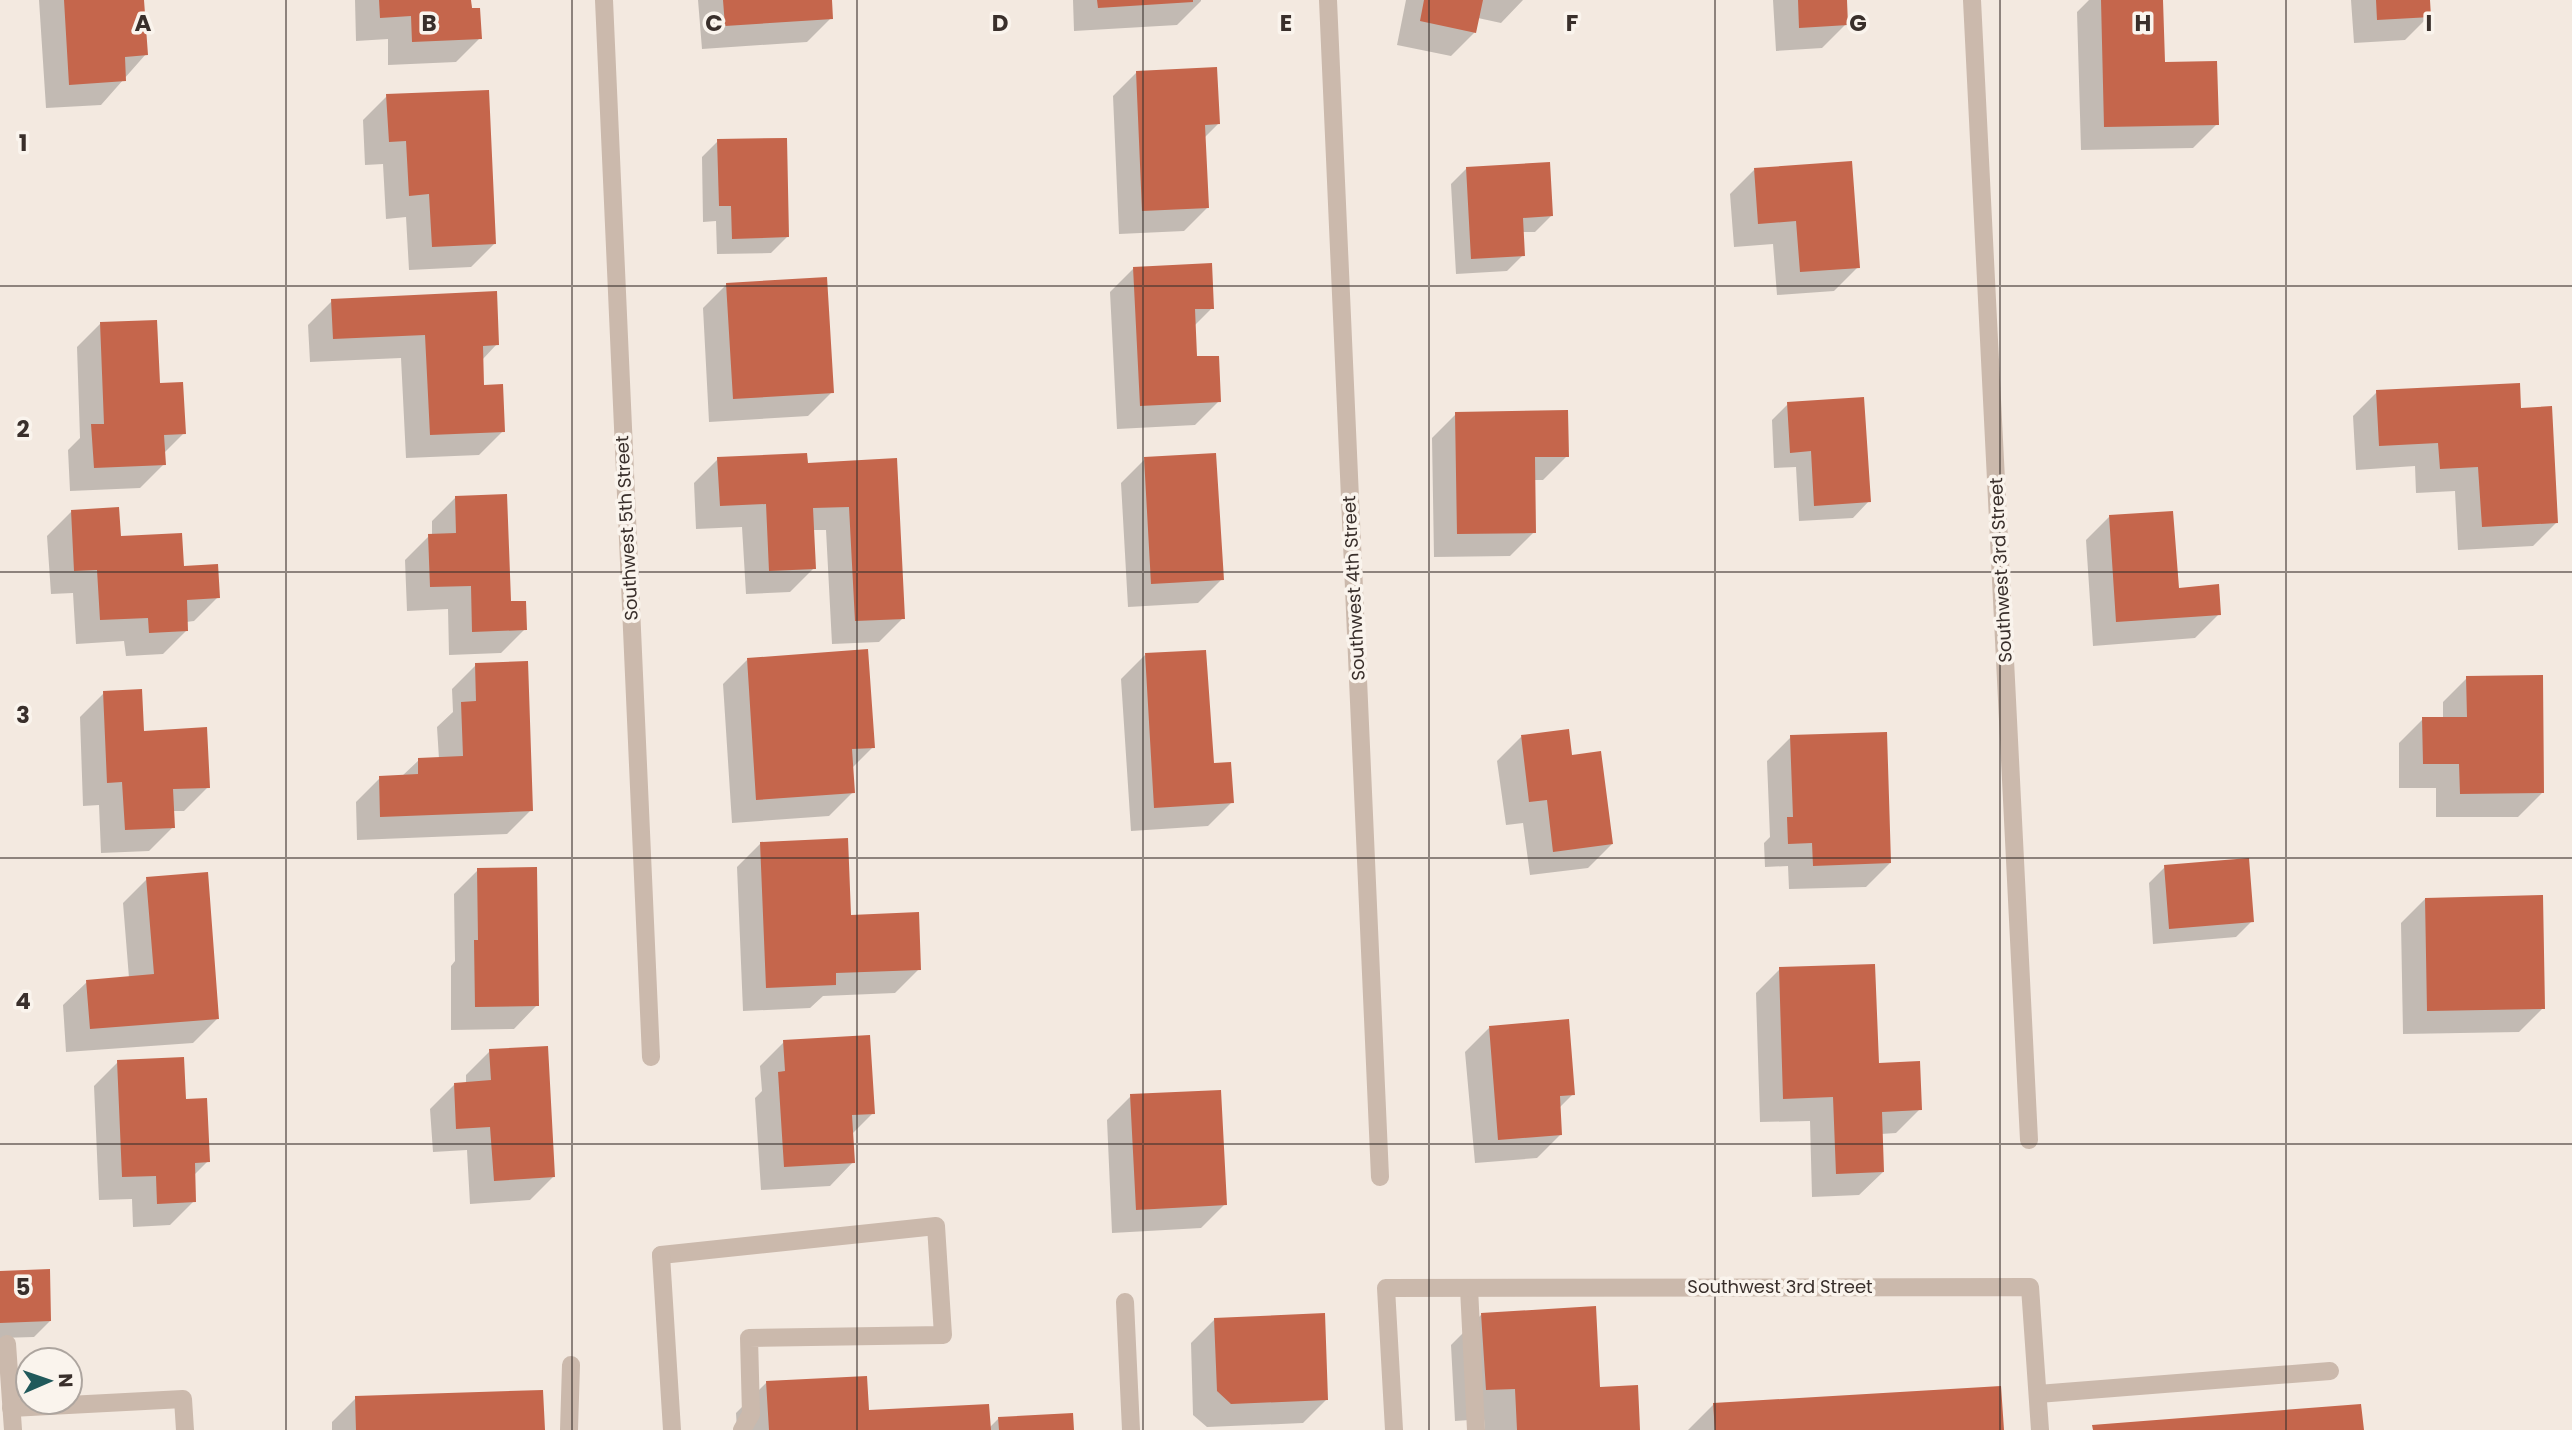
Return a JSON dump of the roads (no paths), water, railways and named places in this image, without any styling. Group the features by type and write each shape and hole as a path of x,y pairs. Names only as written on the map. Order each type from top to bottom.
{"street":[{"name":"Southwest 5th Street","path":"604,0 651,1057"},
{"name":"Southwest 4th Street","path":"1328,0 1380,1177"},
{"name":"Southwest 3rd Street","path":"1972,0 2029,1140"},
{"path":"672,1430 661,1255 936,1226 943,1335 749,1338 751,1414 742,1430"},
{"name":"Southwest 3rd Street","path":"1394,1430 1386,1288 2030,1287 2040,1430"},
{"path":"1469,1288 1476,1430"},
{"path":"1125,1302 1131,1430"},
{"path":"7,1344 13,1430"},
{"path":"569,1430 571,1365"},
{"path":"2038,1394 2330,1371"},
{"path":"11,1408 183,1399 185,1430"}]}
